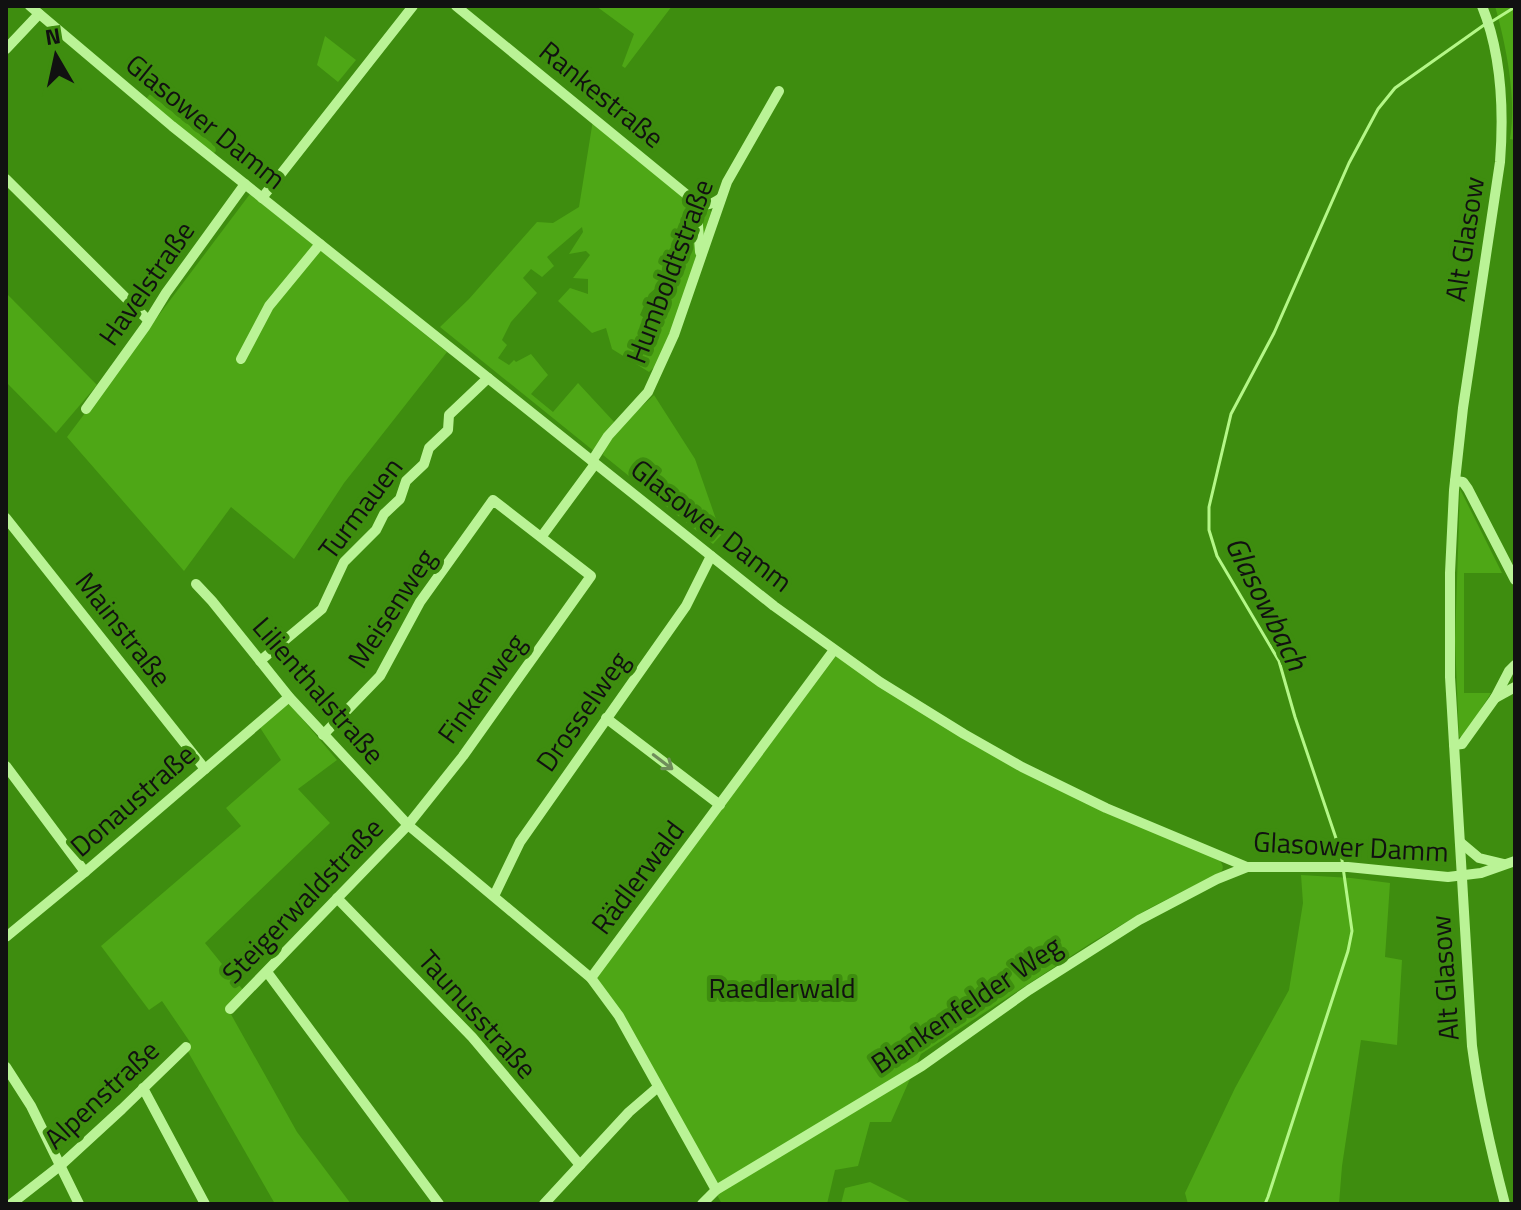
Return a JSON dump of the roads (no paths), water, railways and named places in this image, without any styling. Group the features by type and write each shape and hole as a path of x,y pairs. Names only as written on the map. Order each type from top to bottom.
{"street":[{"path":"262,198 413,6"},
{"name":"Rankestraße","path":"456,6 692,199"},
{"name":"Alt Glasow","path":"1483,9 1491,35 1501,100 1500,162 1464,399 1455,481 1449,643 1474,1067 1505,1204"},
{"path":"6,49 35,10"},
{"name":"Glasower Damm","path":"35,10 172,126 711,556 834,650 925,711 1022,767 1145,826 1247,867 1334,866 1443,877 1462,876 1510,863"},
{"name":"Humboldtstraße","path":"542,536 594,462 608,436 648,392 674,335 727,182 779,91"},
{"path":"6,179 148,320"},
{"name":"Havelstraße","path":"86,409 245,184"},
{"path":"692,199 702,205 712,205 721,198"},
{"path":"692,199 697,212 700,261"},
{"path":"241,359 269,306 320,244"},
{"name":"Turmauen","path":"260,661 322,609 344,562 376,530 384,514 400,499 406,481 424,464 429,448 448,430 449,415 488,378"},
{"path":"1455,481 1463,482 1468,489 1515,580"},
{"name":"Meisenweg","path":"323,735 380,676 420,602 493,500 542,536"},
{"name":"Mainstraße","path":"6,518 205,769"},
{"name":"Finkenweg","path":"408,825 463,756 591,576 542,536"},
{"name":"Drosselweg","path":"494,896 520,842 686,606 711,556"},
{"name":"Lilienthalstraße","path":"196,584 289,697 408,825 591,978 619,1016 716,1190"},
{"name":"Rädlerwald","path":"591,978 834,650"},
{"path":"1454,745 1462,744 1515,665"},
{"path":"1495,698 1515,687"},
{"name":"Donaustraße","path":"6,937 289,697"},
{"name":"Rädlerwald","path":"606,718 720,805"},
{"path":"6,766 85,872"},
{"name":"Steigerwaldstraße","path":"230,1009 408,825"},
{"path":"1460,842 1479,858 1510,863"},
{"name":"Blankenfelder Weg","path":"702,1204 716,1190 922,1066 1029,990 1139,920 1178,898 1247,867"},
{"name":"Taunusstraße","path":"337,898 472,1037 580,1165"},
{"path":"267,972 439,1204"},
{"name":"Alpenstraße","path":"11,1204 61,1165 186,1047"},
{"path":"6,1067 31,1106 79,1204"},
{"path":"544,1204 629,1112 658,1087"},
{"path":"143,1088 205,1204"}],"waterway":[{"name":"Glasowbach","path":"1491,22 1515,7"},
{"name":"Glasowbach","path":"1265,1204 1352,931 1341,853 1279,661 1217,556 1209,530 1209,507 1231,414 1274,333 1349,163 1378,109 1395,88 1484,25"}],"park label":[{"name":"Raedlerwald","path":"782,987"}]}
